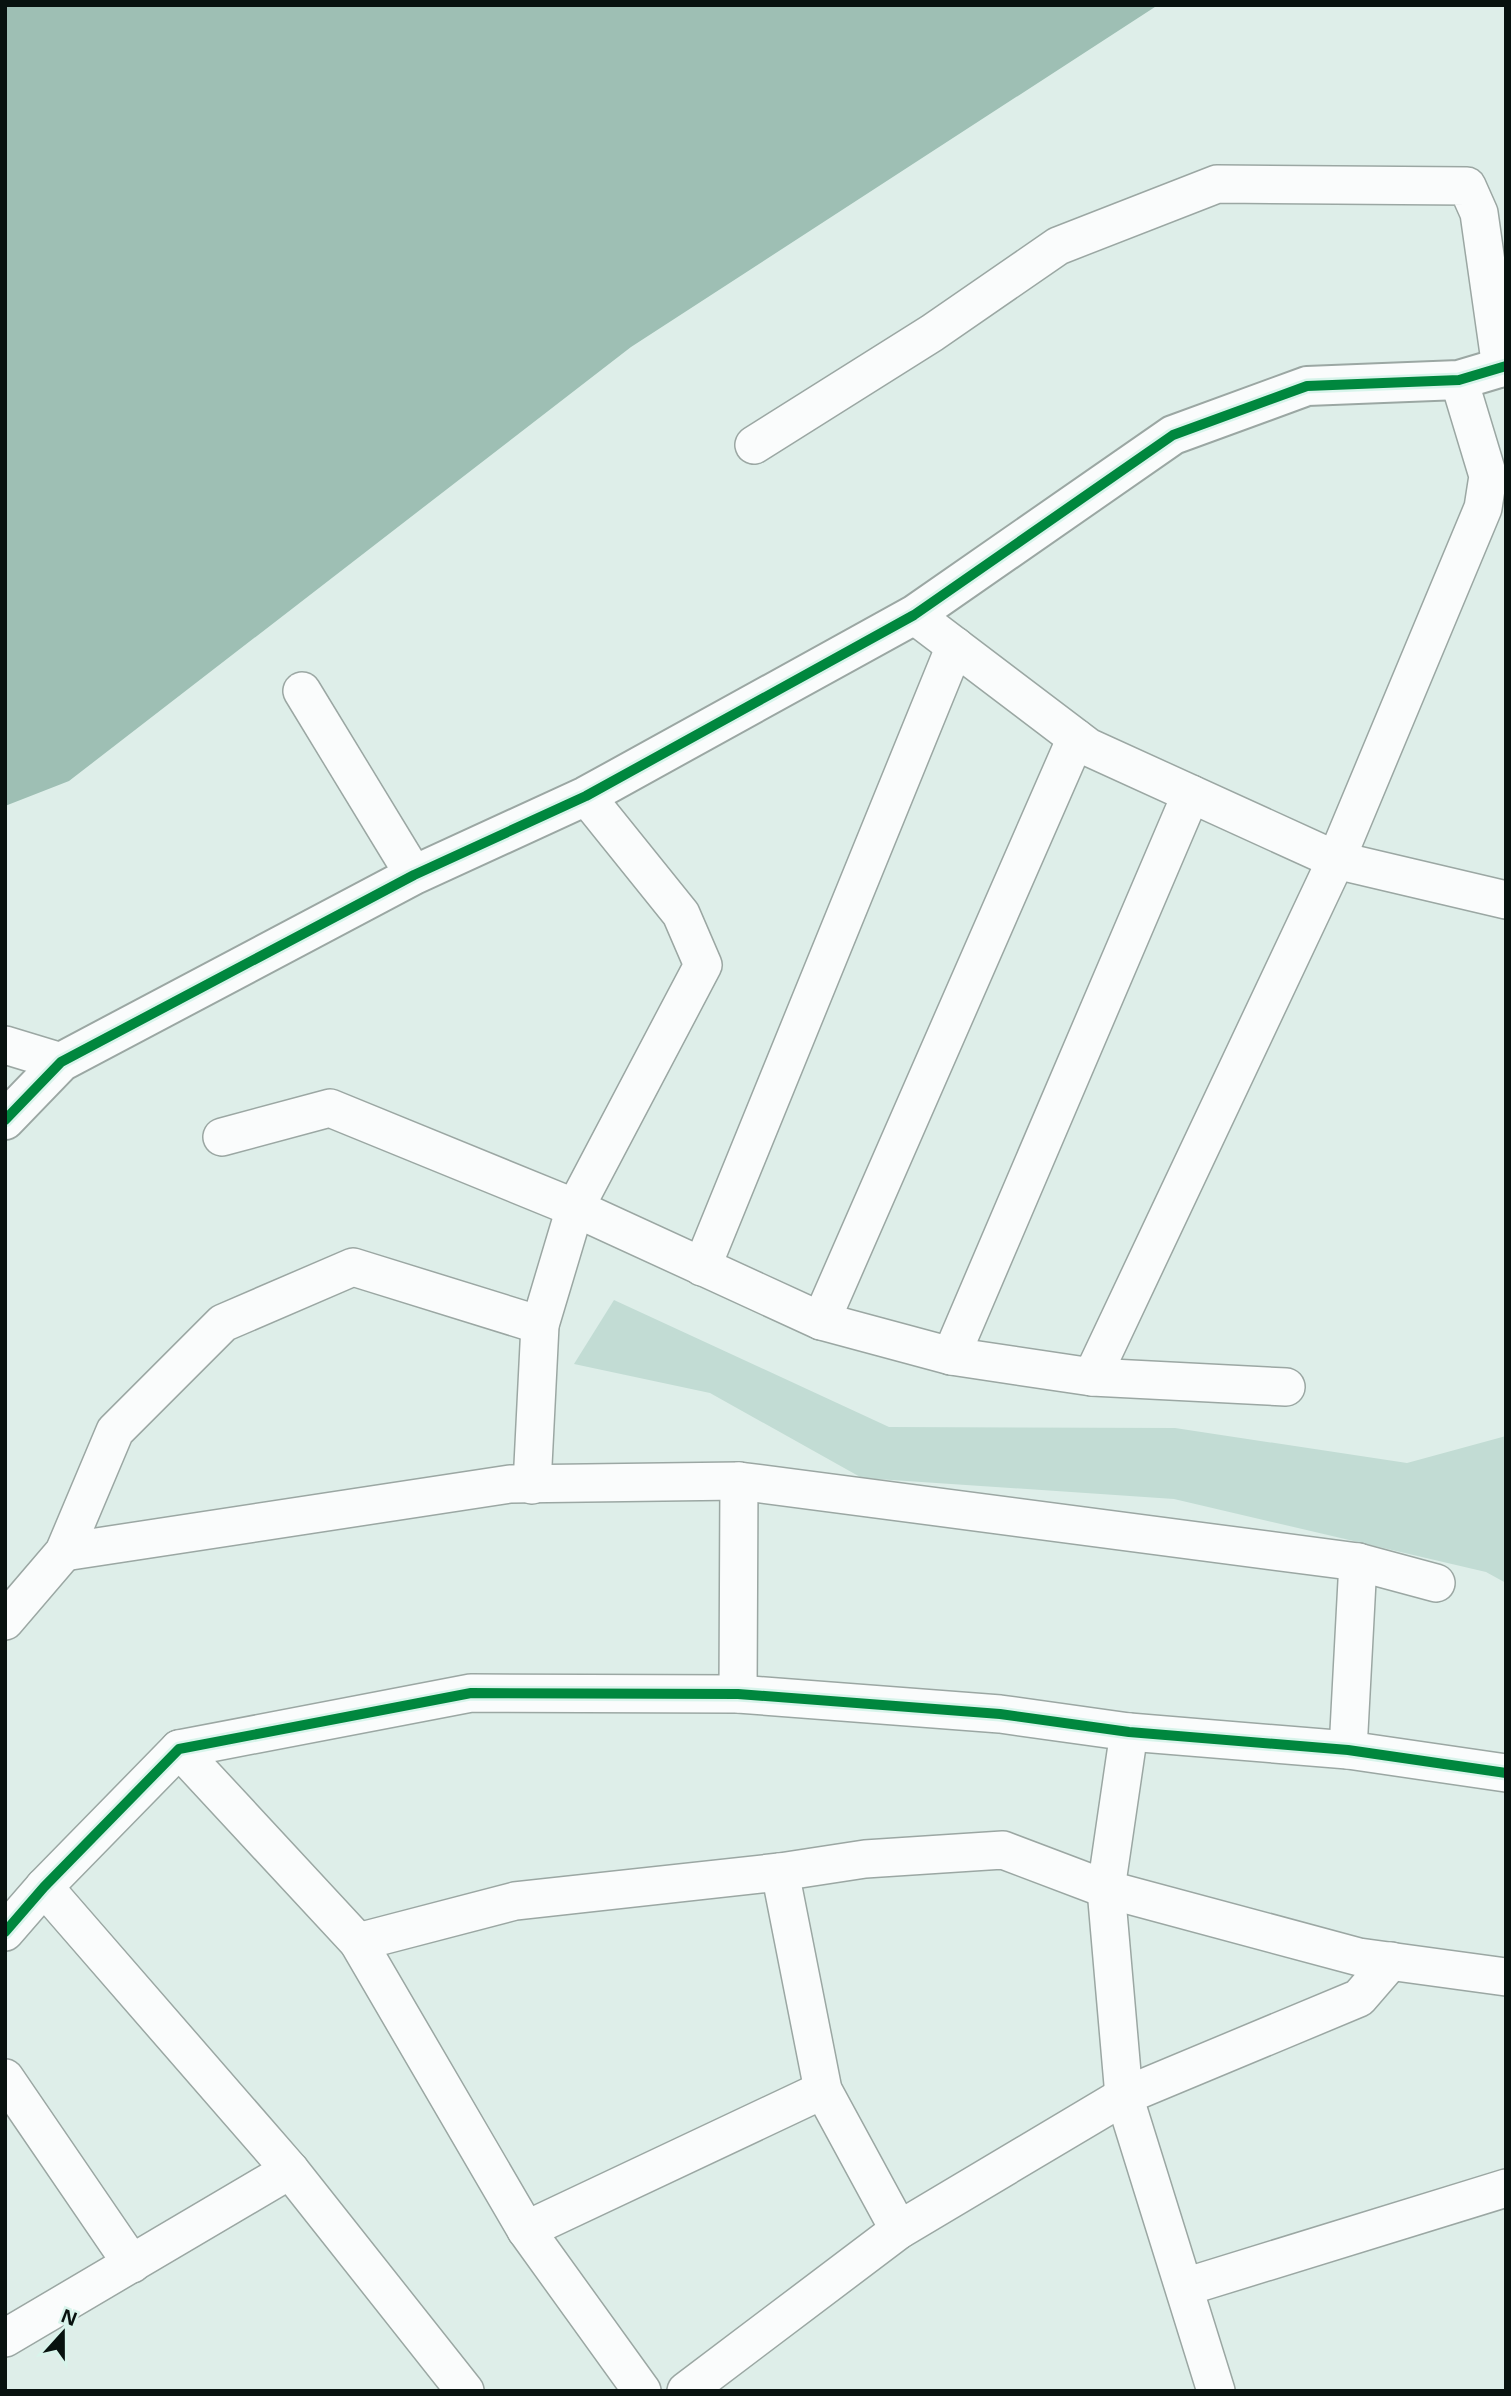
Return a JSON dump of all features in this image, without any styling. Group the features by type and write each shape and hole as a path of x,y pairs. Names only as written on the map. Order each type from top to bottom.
{"street":[{"path":"5,1120 61,1062 414,875 586,796 914,615 1173,435 1307,386 1460,380 1504,367 1479,213 1467,186 1217,184 1058,246 932,333 754,444"},
{"path":"1093,1377 1336,860 1483,508 1488,476 1460,380"},
{"path":"914,615 1088,747 1336,860 1506,900"},
{"path":"702,1267 955,646"},
{"path":"302,691 414,875"},
{"path":"821,1321 1076,738"},
{"path":"951,1356 1191,794"},
{"path":"532,1485 540,1325 575,1208 703,965 681,914 586,796"},
{"path":"5,1045 61,1062"},
{"path":"222,1137 330,1108 575,1208 821,1321 951,1356 1093,1377 1286,1387"},
{"path":"5,1621 64,1552 115,1431 223,1323 353,1267 540,1325"},
{"path":"64,1552 510,1484 739,1481 1358,1562 1436,1583"},
{"path":"738,1693 739,1481"},
{"path":"1348,1750 1358,1562"},
{"path":"5,1932 44,1887 179,1749 471,1693 738,1693 1000,1714 1129,1732 1348,1750 1506,1773"},
{"path":"1129,1732 1106,1889 1124,2096 1216,2391"},
{"path":"179,1749 358,1942 526,2230 642,2391"},
{"path":"358,1942 515,1901 780,1872 865,1858 1003,1850 1106,1889 1359,1957 1506,1977"},
{"path":"780,1872 823,2091 899,2230"},
{"path":"44,1887 290,2170 465,2391"},
{"path":"686,2391 899,2230 1124,2096 1359,1998 1391,1961"},
{"path":"5,2078 132,2264"},
{"path":"526,2230 823,2091"},
{"path":"5,2338 290,2170"},
{"path":"1185,2287 1506,2189"}],"shaded area":[{"path":"5,5 1158,5 631,347 69,781 5,806"},
{"path":"614,1300 889,1427 1175,1428 1407,1463 1506,1436 1506,1583 1486,1572 1174,1499 862,1478 710,1393 574,1364"}],"cycle path":[{"path":"5,1120 61,1062 414,875 586,796 914,615 1173,435 1307,386 1459,380 1506,366"},
{"path":"5,1932 44,1887 179,1749 471,1693 738,1694 1000,1714 1129,1732 1348,1750 1506,1773"}]}
